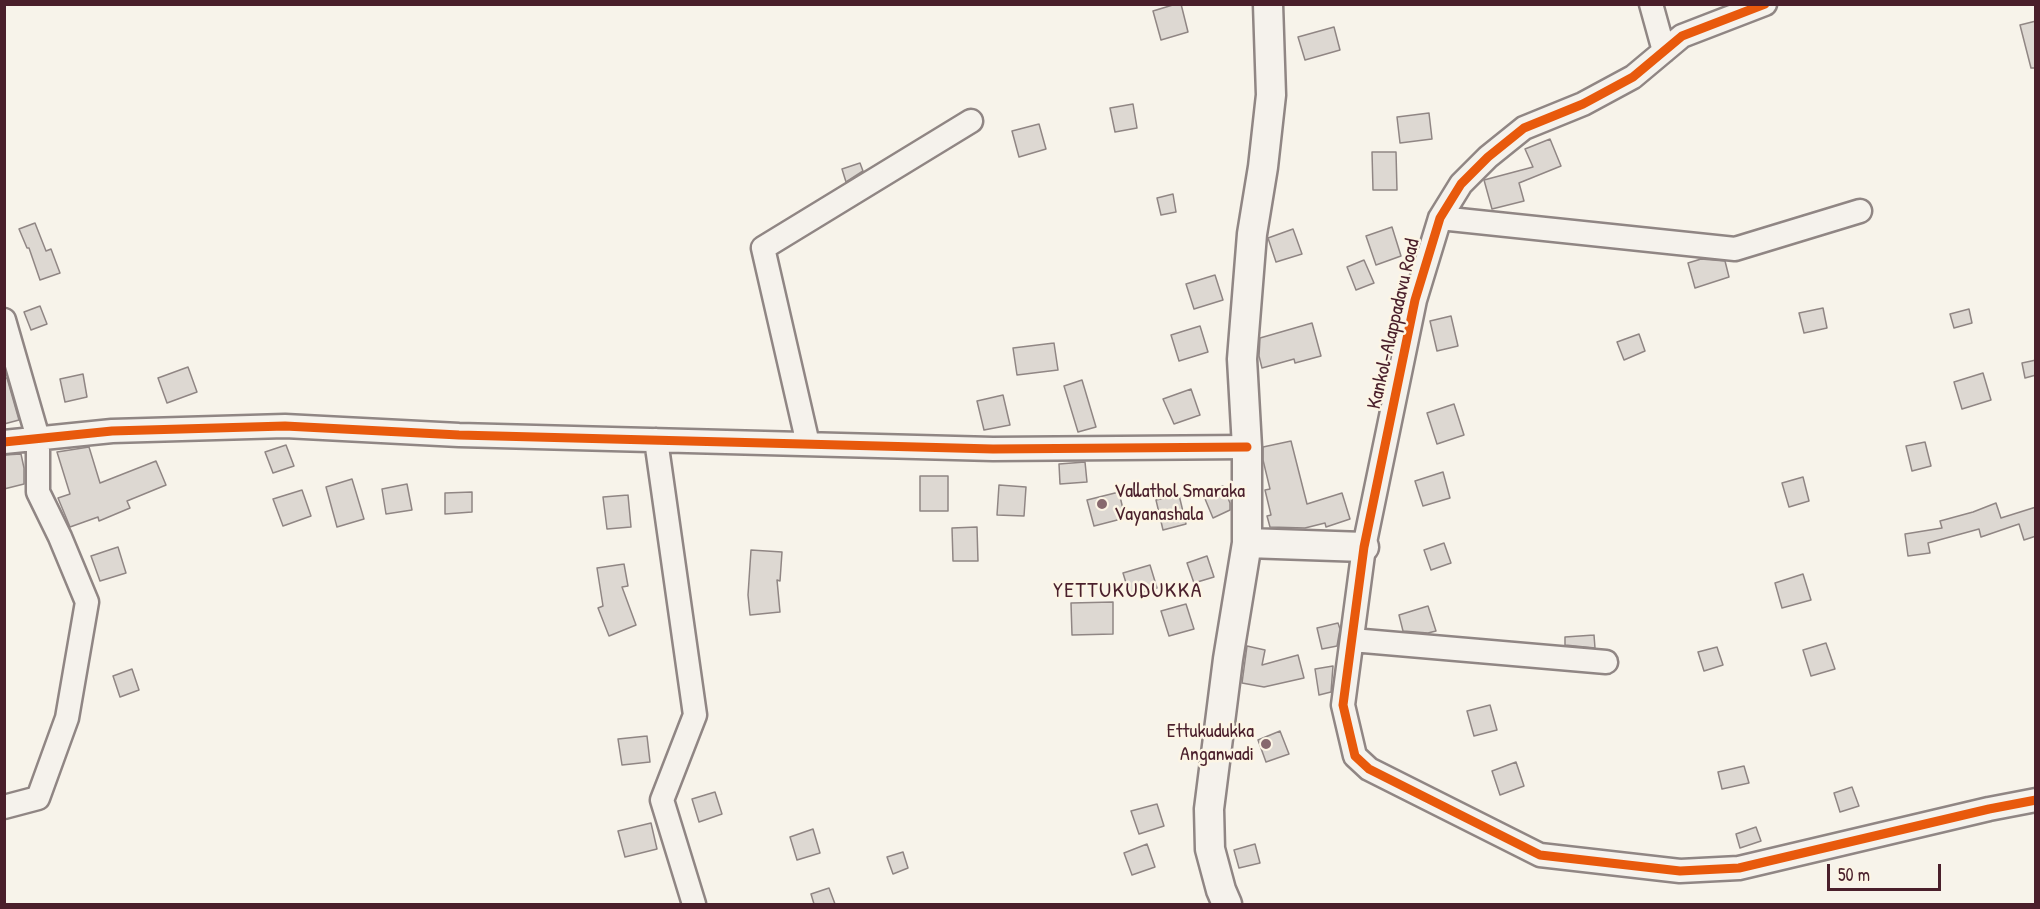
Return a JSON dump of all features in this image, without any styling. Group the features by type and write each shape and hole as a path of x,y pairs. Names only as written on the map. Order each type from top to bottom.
{"main road":[{"path":"1227,904 1210,849 1209,809 1228,659 1247,543 1247,447 1242,359 1252,234 1263,167 1271,95 1268,4"},
{"path":"1247,543 1364,547"}],"street":[{"path":"1651,4 1664,51"},
{"name":"Kankol-Alappadavu Road","path":"1766,4 1682,36 1633,78 1583,104 1524,128 1488,157 1461,184 1440,218 1415,300 1364,547 1343,705 1355,756 1369,769 1540,855 1680,871 1739,868 2036,800"},
{"path":"808,444 762,248 971,121"},
{"path":"1440,218 1735,249 1860,211"},
{"path":"4,320 38,438 38,492 87,602 67,718 38,798 4,807"},
{"path":"4,442 112,431 285,426 459,435 993,449 1247,447"},
{"path":"656,440 695,715 662,800 694,904"},
{"path":"1352,640 1606,662"}],"building":[{"path":"1181,4 1188,32 1161,40 1153,11"},
{"path":"2036,21 2036,68 2031,68 2020,25"},
{"path":"1334,27 1340,50 1305,60 1298,37"},
{"path":"1133,104 1137,128 1115,132 1110,108"},
{"path":"1429,113 1432,139 1400,143 1397,117"},
{"path":"1039,124 1046,149 1019,157 1012,131"},
{"path":"1550,139 1561,166 1519,183 1524,201 1492,209 1484,180 1533,167 1525,149"},
{"path":"1372,152 1396,152 1397,190 1373,190"},
{"path":"860,163 863,171 846,182 842,169"},
{"path":"1173,194 1176,212 1161,215 1157,198"},
{"path":"35,223 46,251 51,249 60,273 40,280 29,248 19,229"},
{"path":"1392,227 1401,256 1376,265 1366,236"},
{"path":"1293,229 1302,254 1276,262 1268,238"},
{"path":"1701,259 1725,261 1729,277 1695,288 1688,263"},
{"path":"1364,260 1374,283 1356,290 1347,267"},
{"path":"1215,275 1223,300 1194,309 1186,284"},
{"path":"40,306 47,324 31,330 24,312"},
{"path":"1823,308 1827,328 1804,333 1799,313"},
{"path":"1969,309 1972,323 1954,328 1950,314"},
{"path":"1451,316 1458,346 1437,351 1430,321"},
{"path":"1312,323 1321,356 1295,363 1294,359 1262,368 1259,356 1260,338"},
{"path":"1200,326 1208,352 1179,361 1171,335"},
{"path":"1639,334 1645,351 1624,360 1617,342"},
{"path":"1054,343 1058,370 1017,375 1013,348"},
{"path":"2036,360 2036,375 2025,378 2022,363"},
{"path":"188,367 197,392 167,403 158,378"},
{"path":"1983,373 1991,400 1962,409 1954,382"},
{"path":"83,374 87,397 65,402 60,379"},
{"path":"4,378 7,378 19,420 4,424"},
{"path":"1082,380 1096,427 1078,432 1064,386"},
{"path":"1191,389 1200,415 1174,424 1163,399"},
{"path":"1003,395 1010,425 984,430 977,401"},
{"path":"1454,404 1464,435 1437,444 1427,413"},
{"path":"1291,441 1307,504 1342,493 1350,519 1326,527 1325,523 1305,528 1270,527 1267,516 1271,515 1265,490 1270,489 1263,460 1263,447"},
{"path":"1925,442 1931,466 1912,471 1906,446"},
{"path":"286,445 294,466 273,473 265,452"},
{"path":"89,447 100,483 156,461 166,485 127,501 130,508 99,521 98,517 70,527 58,498 70,494 57,452"},
{"path":"21,454 24,484 4,489 4,455"},
{"path":"1085,462 1087,482 1060,484 1059,464"},
{"path":"1443,472 1450,498 1423,506 1415,481"},
{"path":"920,476 948,476 948,511 920,511"},
{"path":"1803,477 1809,501 1789,507 1782,483"},
{"path":"352,479 364,519 337,527 326,487"},
{"path":"407,484 412,510 386,514 382,489"},
{"path":"999,485 1026,487 1024,516 997,515"},
{"path":"1223,486 1230,503 1230,510 1213,518 1203,494"},
{"path":"302,490 311,516 283,526 273,499"},
{"path":"472,492 472,512 445,514 445,493"},
{"path":"1119,492 1125,518 1094,526 1087,500"},
{"path":"628,495 631,527 607,529 603,497"},
{"path":"1179,495 1186,524 1163,530 1156,500"},
{"path":"1996,503 2001,518 2036,507 2036,536 2024,540 2019,524 1981,537 1979,529 1928,543 1930,553 1908,556 1905,534 1942,528 1940,521"},
{"path":"977,527 978,561 953,561 952,528"},
{"path":"1444,543 1451,563 1431,570 1424,550"},
{"path":"118,547 126,573 100,581 91,556"},
{"path":"751,550 782,552 780,581 777,580 780,612 750,615 748,595"},
{"path":"1207,556 1214,577 1194,583 1187,563"},
{"path":"624,564 628,586 622,587 636,625 609,636 598,608 603,606 597,568"},
{"path":"1150,565 1157,588 1130,596 1123,573"},
{"path":"1803,574 1811,600 1782,608 1775,583"},
{"path":"1113,602 1113,634 1072,635 1071,603"},
{"path":"1186,604 1194,629 1169,636 1161,611"},
{"path":"1428,606 1436,631 1428,633 1403,631 1399,615"},
{"path":"1338,623 1340,629 1337,646 1322,649 1317,628"},
{"path":"1594,635 1595,648 1565,645 1565,637"},
{"path":"1826,643 1835,669 1811,676 1803,650"},
{"path":"1247,646 1265,650 1262,665 1298,655 1304,678 1264,687 1242,683"},
{"path":"1717,647 1723,665 1704,671 1698,652"},
{"path":"1333,666 1331,692 1319,695 1315,669"},
{"path":"132,669 139,690 120,697 113,676"},
{"path":"1490,705 1497,730 1474,736 1467,711"},
{"path":"1280,731 1289,754 1266,762 1258,740"},
{"path":"647,736 650,762 622,765 618,739"},
{"path":"1516,762 1524,786 1500,795 1492,771"},
{"path":"1744,766 1749,783 1722,789 1718,772"},
{"path":"1852,787 1859,806 1840,812 1834,793"},
{"path":"715,792 722,814 699,822 692,799"},
{"path":"1157,804 1164,826 1139,834 1131,811"},
{"path":"651,823 657,849 625,857 618,831"},
{"path":"1756,827 1761,841 1740,848 1736,834"},
{"path":"813,829 820,853 797,860 790,837"},
{"path":"1147,844 1155,867 1132,875 1124,853"},
{"path":"1255,844 1260,863 1239,868 1234,850"},
{"path":"903,852 908,868 893,874 887,857"},
{"path":"829,888 835,904 814,904 811,894"}],"cycle path":[{"path":"1765,4 1682,36 1633,77 1583,104 1524,128 1488,157 1461,184 1440,218 1415,300 1364,547 1343,705 1355,756 1369,769 1540,855 1680,871 1739,868 2036,800"},
{"path":"4,442 112,431 285,426 459,435 993,449 1247,447"}],"place":[{"name":"Vallathol Smaraka Vayanashala","path":"1102,504"},
{"name":"Ettukudukka Anganwadi","path":"1266,744"}],"district":[{"name":"YETTUKUDUKKA","path":"1128,591"}]}
